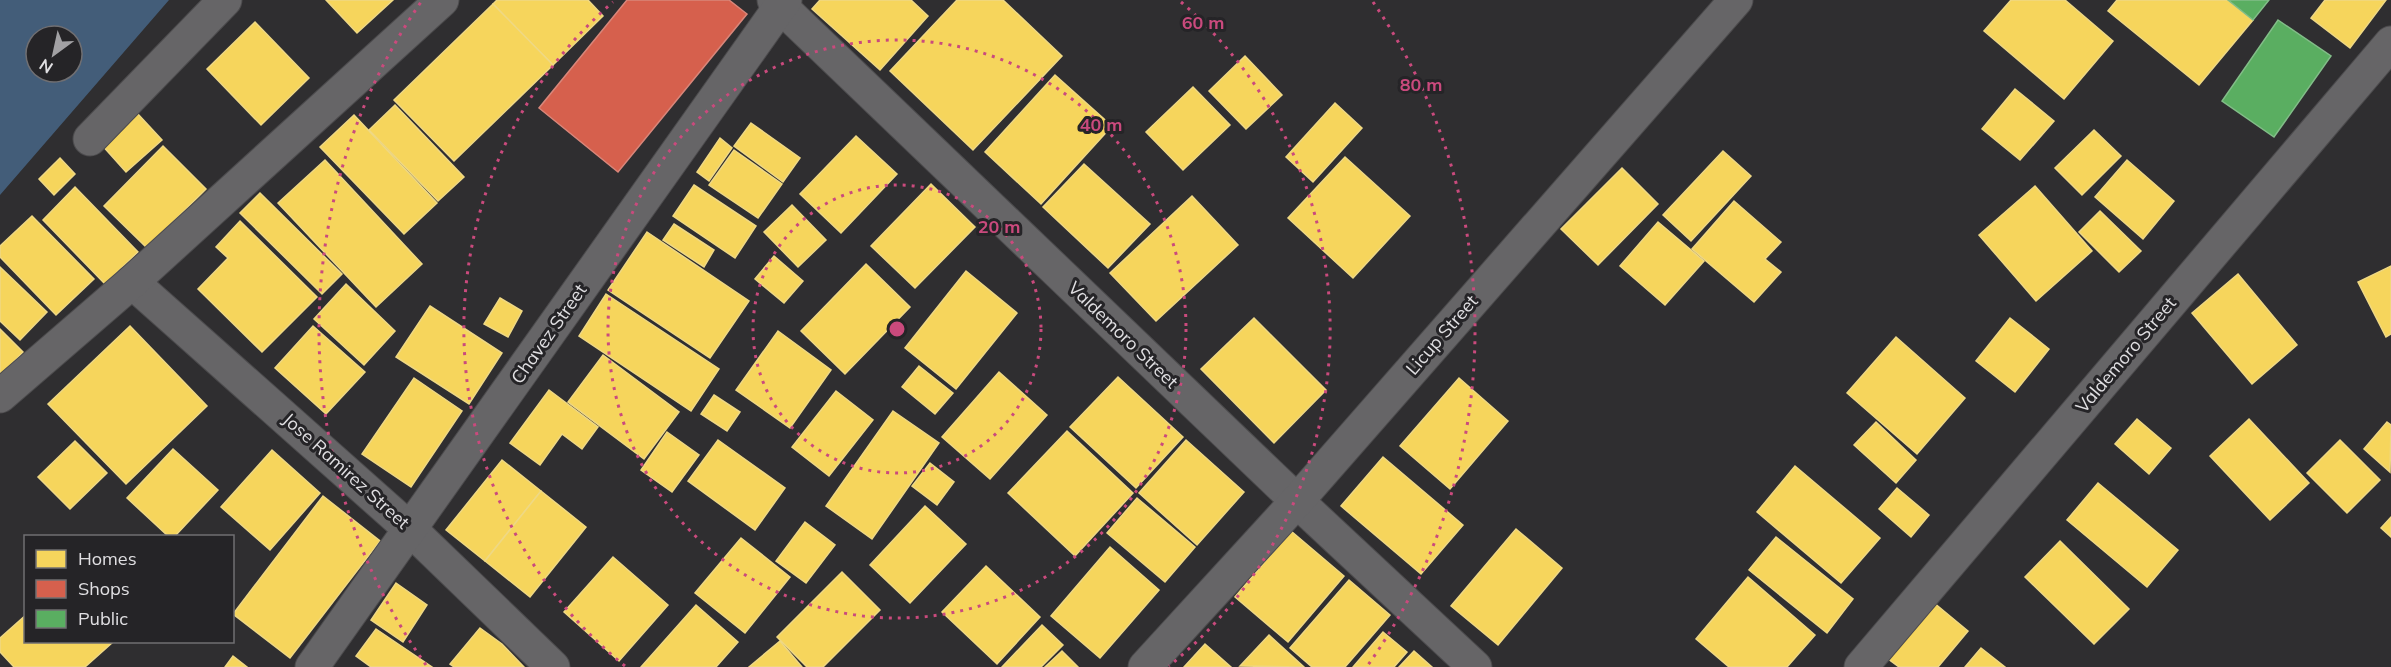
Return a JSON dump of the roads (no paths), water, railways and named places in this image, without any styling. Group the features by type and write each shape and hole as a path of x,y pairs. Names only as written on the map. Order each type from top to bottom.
{"street":[{"path":"90,139 225,0"},
{"path":"0,396 132,282 442,0"},
{"name":"Licup Street","path":"1145,667 1297,501 1736,0"},
{"name":"Valdemoro Street","path":"780,2 1297,501 1475,667"},
{"name":"Chavez Street","path":"312,667 411,530 780,2"},
{"name":"Valdemoro Street","path":"1862,667 2391,43"},
{"name":"Jose Ramirez Street","path":"132,282 411,530 554,667"}],"water":[{"path":"0,0 169,0 0,195"}]}
